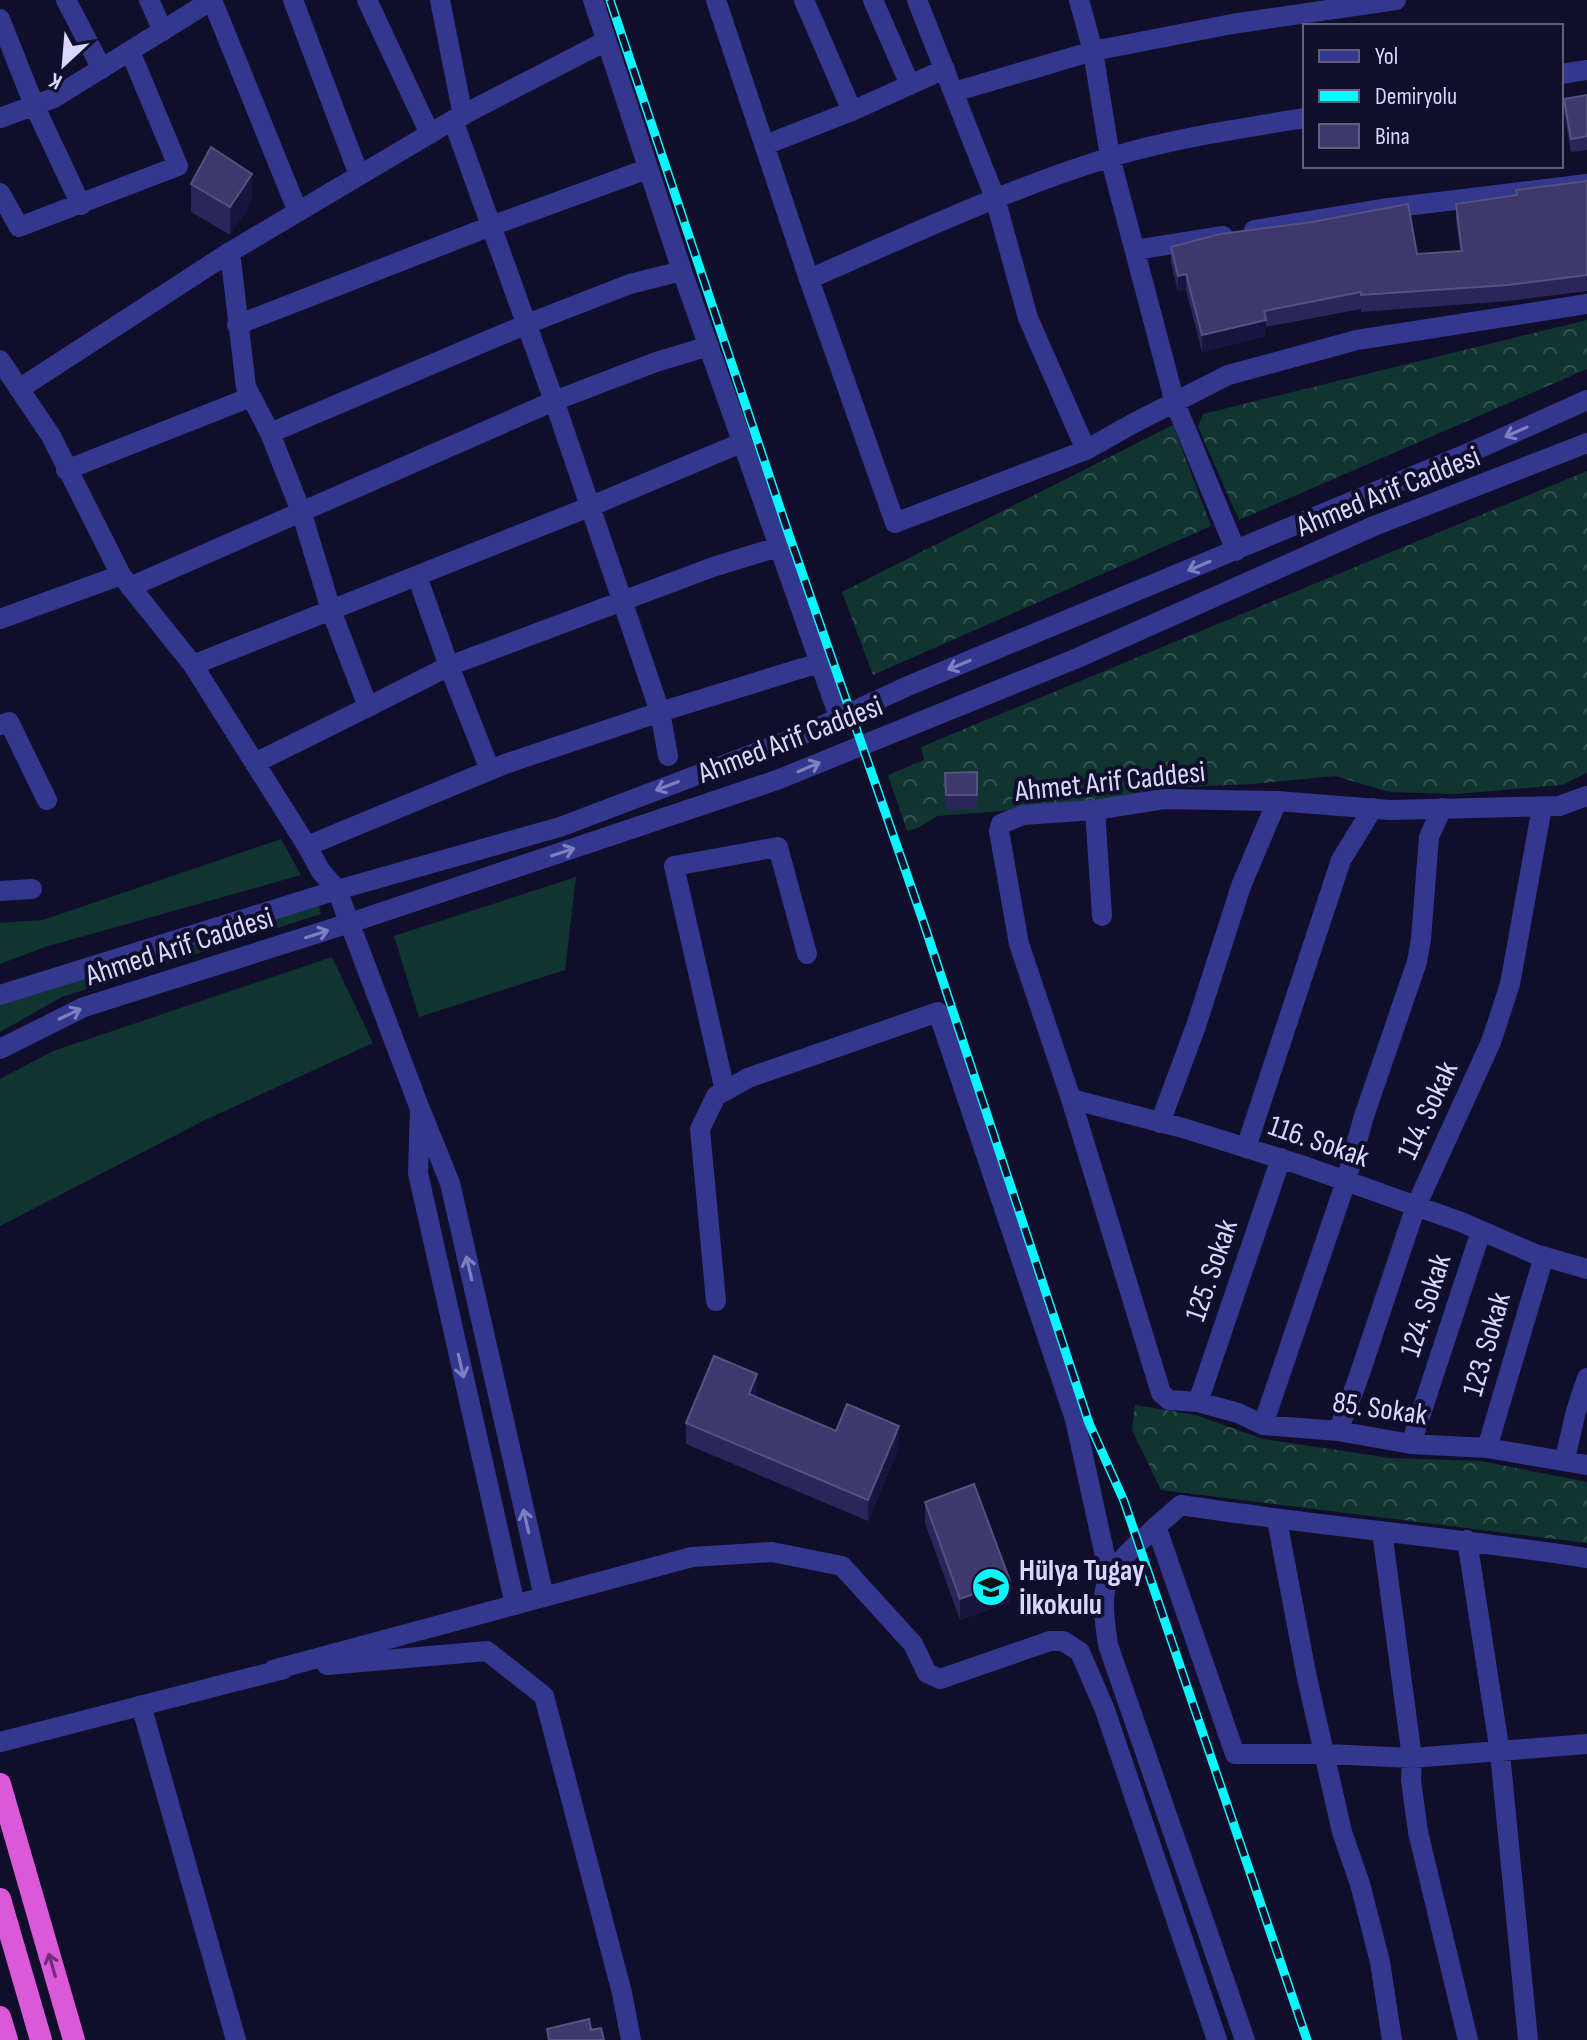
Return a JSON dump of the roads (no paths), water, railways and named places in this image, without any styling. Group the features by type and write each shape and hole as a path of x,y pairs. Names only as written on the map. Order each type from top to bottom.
{"highway":[{"path":"0,1784 74,2040"},
{"path":"0,1899 41,2040"},
{"path":"0,2017 7,2040"}],"street":[{"path":"66,0 102,69"},
{"path":"149,0 163,31"},
{"path":"0,118 54,98 212,0 298,212"},
{"path":"293,0 359,175"},
{"path":"367,0 430,134"},
{"path":"440,0 458,118 491,226 660,712 668,756"},
{"path":"593,0 741,443 839,717"},
{"path":"716,0 895,523 1086,450 1228,375 1357,340 1587,304"},
{"path":"804,0 852,111"},
{"path":"873,0 910,85"},
{"path":"917,0 995,198 1028,318 1086,450"},
{"path":"1079,0 1093,51 1110,157 1175,403 1236,551"},
{"path":"954,92 1093,51 1232,24 1396,0"},
{"path":"0,19 34,105 81,205"},
{"path":"19,389 230,252 359,175 458,118 606,41"},
{"path":"0,193 19,227 178,166 130,51"},
{"path":"765,145 852,111 945,69"},
{"path":"1563,74 1587,70"},
{"path":"809,279 995,198 1110,157 1232,130 1303,118"},
{"path":"237,325 647,169"},
{"path":"1135,250 1381,209 1587,184"},
{"path":"230,252 246,387 270,433 302,514 331,610 368,707"},
{"path":"270,433 527,324 630,284 682,271"},
{"path":"0,619 126,581 302,514 554,401 656,362 709,346"},
{"path":"0,360 51,436 126,581 193,665 320,870 337,890 450,1183 544,1597"},
{"path":"66,470 251,397"},
{"name":"Ahmed Arif Caddesi","path":"0,995 337,890 560,827 780,744 908,686 1236,551 1587,400"},
{"path":"193,665 741,443"},
{"name":"Ahmed Arif Caddesi","path":"0,1049 84,1007 350,923 777,780 1075,659 1374,526 1587,443"},
{"path":"255,763 449,666 713,567 778,547"},
{"path":"417,576 490,770"},
{"path":"307,846 490,770 660,712 819,663"},
{"path":"0,725 9,722 47,800"},
{"name":"Ahmet Arif Caddesi","path":"1169,1400 1161,1393 1071,1099 1019,944 999,831 1001,824 1023,815 1095,810 1164,799 1442,808 1559,806 1587,796"},
{"path":"1160,1123 1196,1026 1241,886 1277,801"},
{"name":"114. Sokak","path":"1338,1431 1416,1206 1486,1055 1505,999 1542,807"},
{"path":"1246,1148 1341,860 1373,808"},
{"path":"1263,1425 1417,962 1429,837 1442,808"},
{"path":"1095,810 1102,916"},
{"path":"725,1091 674,866 778,847 807,954"},
{"path":"0,891 32,889"},
{"path":"716,1301 700,1129 716,1096 748,1078 938,1012 1075,1419 1109,1574 1103,1606 1108,1645 1245,2040"},
{"name":"116. Sokak","path":"1071,1099 1281,1158 1544,1256 1587,1269"},
{"path":"420,1109 418,1173 515,1605"},
{"name":"125. Sokak","path":"1198,1402 1281,1158"},
{"name":"124. Sokak","path":"1411,1444 1481,1231"},
{"name":"123. Sokak","path":"1487,1448 1544,1256"},
{"path":"1565,1459 1587,1378"},
{"name":"85. Sokak","path":"1169,1400 1198,1402 1238,1413 1263,1425 1338,1431 1411,1444 1487,1448 1587,1465"},
{"path":"1109,1574 1181,1505 1277,1520 1467,1540 1587,1558"},
{"path":"1277,1520 1307,1678 1342,1832 1360,1884 1380,1962 1392,2040"},
{"path":"1156,1526 1235,1754 1412,1758 1587,1744"},
{"path":"1382,1531 1412,1758 1411,1780 1418,1832 1468,2040"},
{"path":"1467,1540 1500,1753 1528,2040"},
{"path":"0,1742 692,1557 772,1552 842,1566 913,1644 927,1673 940,1679 1050,1641 1063,1641 1080,1652 1105,1710 1217,2040"},
{"path":"273,1670 487,1651 544,1696 631,2040"},
{"path":"141,1705 236,2040"}],"railway":[{"path":"610,0 789,535 923,921 1089,1423 1124,1501 1307,2040"}],"place":[{"name":"Hülya Tugay İlkokulu","path":"991,1587"}]}
